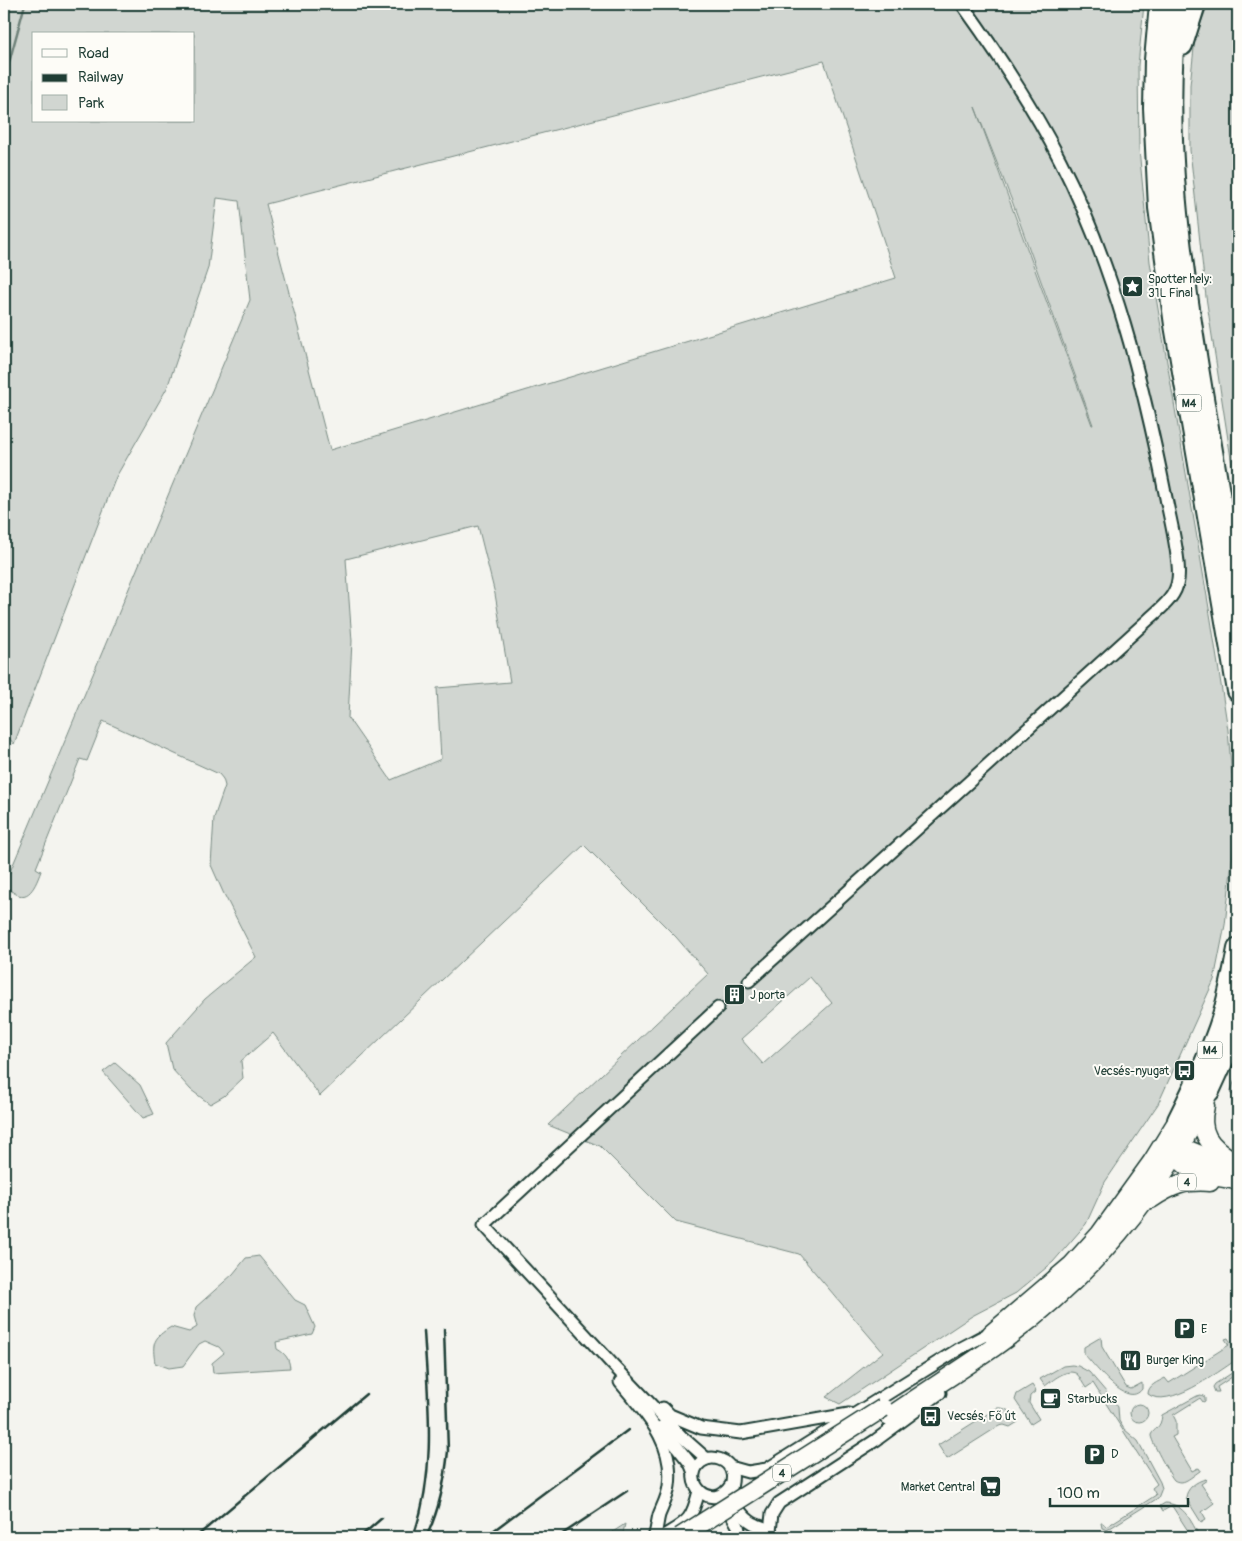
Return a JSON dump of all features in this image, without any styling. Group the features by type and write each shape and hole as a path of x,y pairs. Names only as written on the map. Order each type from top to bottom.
{"highway":[{"name":"M4","path":"1160,4 1154,108 1161,226 1176,326 1238,691"},
{"name":"M4","path":"1177,4 1172,75 1174,168 1183,266 1190,322 1238,606"},
{"path":"1172,75 1195,4"},
{"name":"M4","path":"1178,1120 1220,1027 1238,949"},
{"name":"M4","path":"1209,1091 1225,1056 1238,1017"}],"main road":[{"path":"1143,1204 1177,1149 1209,1091"},
{"path":"1209,1091 1203,1124 1207,1138 1213,1147 1236,1161"},
{"path":"1178,1120 1177,1149 1186,1165 1194,1171 1238,1180"},
{"path":"1152,1162 1178,1120"},
{"name":"4","path":"700,1537 886,1412 1001,1327 1072,1265 1100,1234 1152,1162 1163,1151 1177,1149 1214,1161 1236,1161"},
{"name":"4","path":"680,1537 994,1347 1041,1310 1084,1271 1111,1243 1143,1204 1168,1188 1182,1182 1196,1180 1216,1182 1238,1180"}],"street":[{"path":"749,981 1149,619 1174,593 1178,582 1175,549 1152,429 1133,351 1102,259 1060,161 1006,67 962,4"},
{"path":"707,1459 681,1436 614,1366 484,1225 718,1008"},
{"path":"694,1472 701,1462 707,1459 720,1459 730,1467 748,1472 767,1469 959,1349 1001,1327"},
{"path":"772,1534 772,1514 779,1503 876,1440 956,1381 994,1347"},
{"path":"614,1366 627,1373 670,1415 701,1428 741,1433 856,1413"},
{"path":"614,1366 690,1463 694,1472 694,1479 699,1491 693,1513 689,1518 662,1537"},
{"path":"614,1366 618,1380 656,1426 666,1448 670,1471 669,1486 654,1537"},
{"path":"730,1467 732,1473 730,1496 738,1509 757,1525 762,1526 772,1534"},
{"path":"699,1491 710,1496 717,1496 728,1490 731,1485"},
{"path":"717,1496 724,1501 732,1513 740,1536"},
{"path":"740,1536 747,1527 757,1525"}],"green space":[{"path":"4,4 1144,4 1138,66 1139,149 1150,262 1228,730 1236,825 1225,925 1214,980 1158,1104 1105,1182 1086,1224 1053,1262 1016,1293 972,1316 840,1404 826,1397 883,1352 799,1254 676,1222 600,1146 548,1125 708,974 676,937 584,845 320,1096 273,1033 241,1061 243,1078 224,1096 210,1104 191,1090 172,1069 166,1043 205,999 256,957 211,865 214,818 225,786 219,774 103,721 87,761 80,759 36,868 41,871 32,890 28,894 19,895 6,886 7,879 250,300 239,201 217,198 208,268 167,388 116,477 14,744 4,732","holes":["824,61 896,278 330,450 266,204","975,107 1012,201 1093,425 1092,425","478,526 495,594 510,682 437,688 441,759 391,780 348,718 352,641 346,559","810,977 832,1003 763,1064 741,1039"]},
{"path":"1208,4 1238,4 1238,504 1206,297 1190,150 1190,85 1195,39"},
{"path":"115,1063 140,1085 154,1114 143,1118 103,1072"},
{"path":"1238,1072 1238,1098 1230,1093"},
{"path":"259,1256 295,1300 305,1305 315,1327 312,1334 276,1342 277,1349 286,1357 290,1368 213,1373 212,1363 224,1353 219,1347 205,1341 199,1344 183,1366 169,1368 155,1363 154,1346 160,1334 171,1327 189,1332 197,1327 194,1316 196,1307 233,1274 246,1258"},
{"path":"1101,1337 1102,1347 1126,1387 1131,1389 1142,1383 1142,1389 1136,1394 1128,1394 1120,1390 1084,1354 1084,1347"},
{"path":"1228,1338 1237,1352 1236,1360 1193,1388 1168,1397 1157,1398 1148,1394 1150,1388 1157,1382 1165,1378 1169,1383 1229,1345 1225,1339"},
{"path":"1072,1365 1089,1372 1113,1400 1118,1407 1119,1421 1124,1429 1138,1441 1162,1488 1158,1498 1107,1530 1102,1528 1101,1523 1106,1527 1156,1495 1152,1488 1157,1484 1093,1383 1086,1388 1078,1375 1073,1372 1060,1375 1045,1386 1040,1379 1063,1366"},
{"path":"1238,1369 1238,1373 1217,1387 1219,1392 1215,1392 1213,1387 1215,1384"},
{"path":"1032,1385 1036,1391 1030,1396 1029,1403 1039,1419 1031,1424 1015,1400 1017,1394"},
{"path":"1201,1395 1205,1397 1205,1401 1203,1402 1200,1398 1173,1415 1176,1421 1176,1435 1172,1437 1192,1471 1200,1469 1200,1471 1186,1481 1177,1481 1174,1480 1165,1465 1151,1435 1159,1426 1162,1415"},
{"path":"1139,1404 1145,1407 1148,1413 1145,1419 1139,1422 1133,1419 1130,1413 1133,1407"},
{"path":"997,1408 1007,1410 1018,1422 1010,1427 999,1426 947,1459 938,1445"},
{"path":"1206,1479 1201,1484 1214,1503 1202,1512 1206,1519 1201,1522 1186,1495 1192,1486"},
{"path":"1165,1503 1172,1504 1182,1510 1200,1537 1192,1537 1172,1506 1163,1511 1160,1506"},
{"path":"625,1524 622,1537 605,1537"}],"waterway":[{"path":"4,81 25,4"}],"tunnel":[{"path":"718,1008 749,981"}],"railway":[{"path":"426,1537 441,1495 448,1451 444,1329"},
{"path":"413,1537 421,1512 428,1461 429,1409 424,1331"},
{"path":"196,1537 366,1394"},
{"path":"485,1537 628,1430"},
{"path":"558,1537 627,1491"},
{"path":"360,1537 382,1518"}],"place":[{"name":"Spotter hely: 31L Final","path":"1132,286"},
{"name":"J porta","path":"734,995"},
{"name":"Vecsés-nyugat","path":"1185,1071"},
{"name":"E","path":"1185,1329"},
{"name":"Burger King","path":"1130,1360"},
{"name":"Starbucks","path":"1051,1399"},
{"name":"Vecsés, Fő út","path":"931,1416"},
{"name":"D","path":"1095,1454"},
{"name":"Market Central","path":"991,1487"}]}
